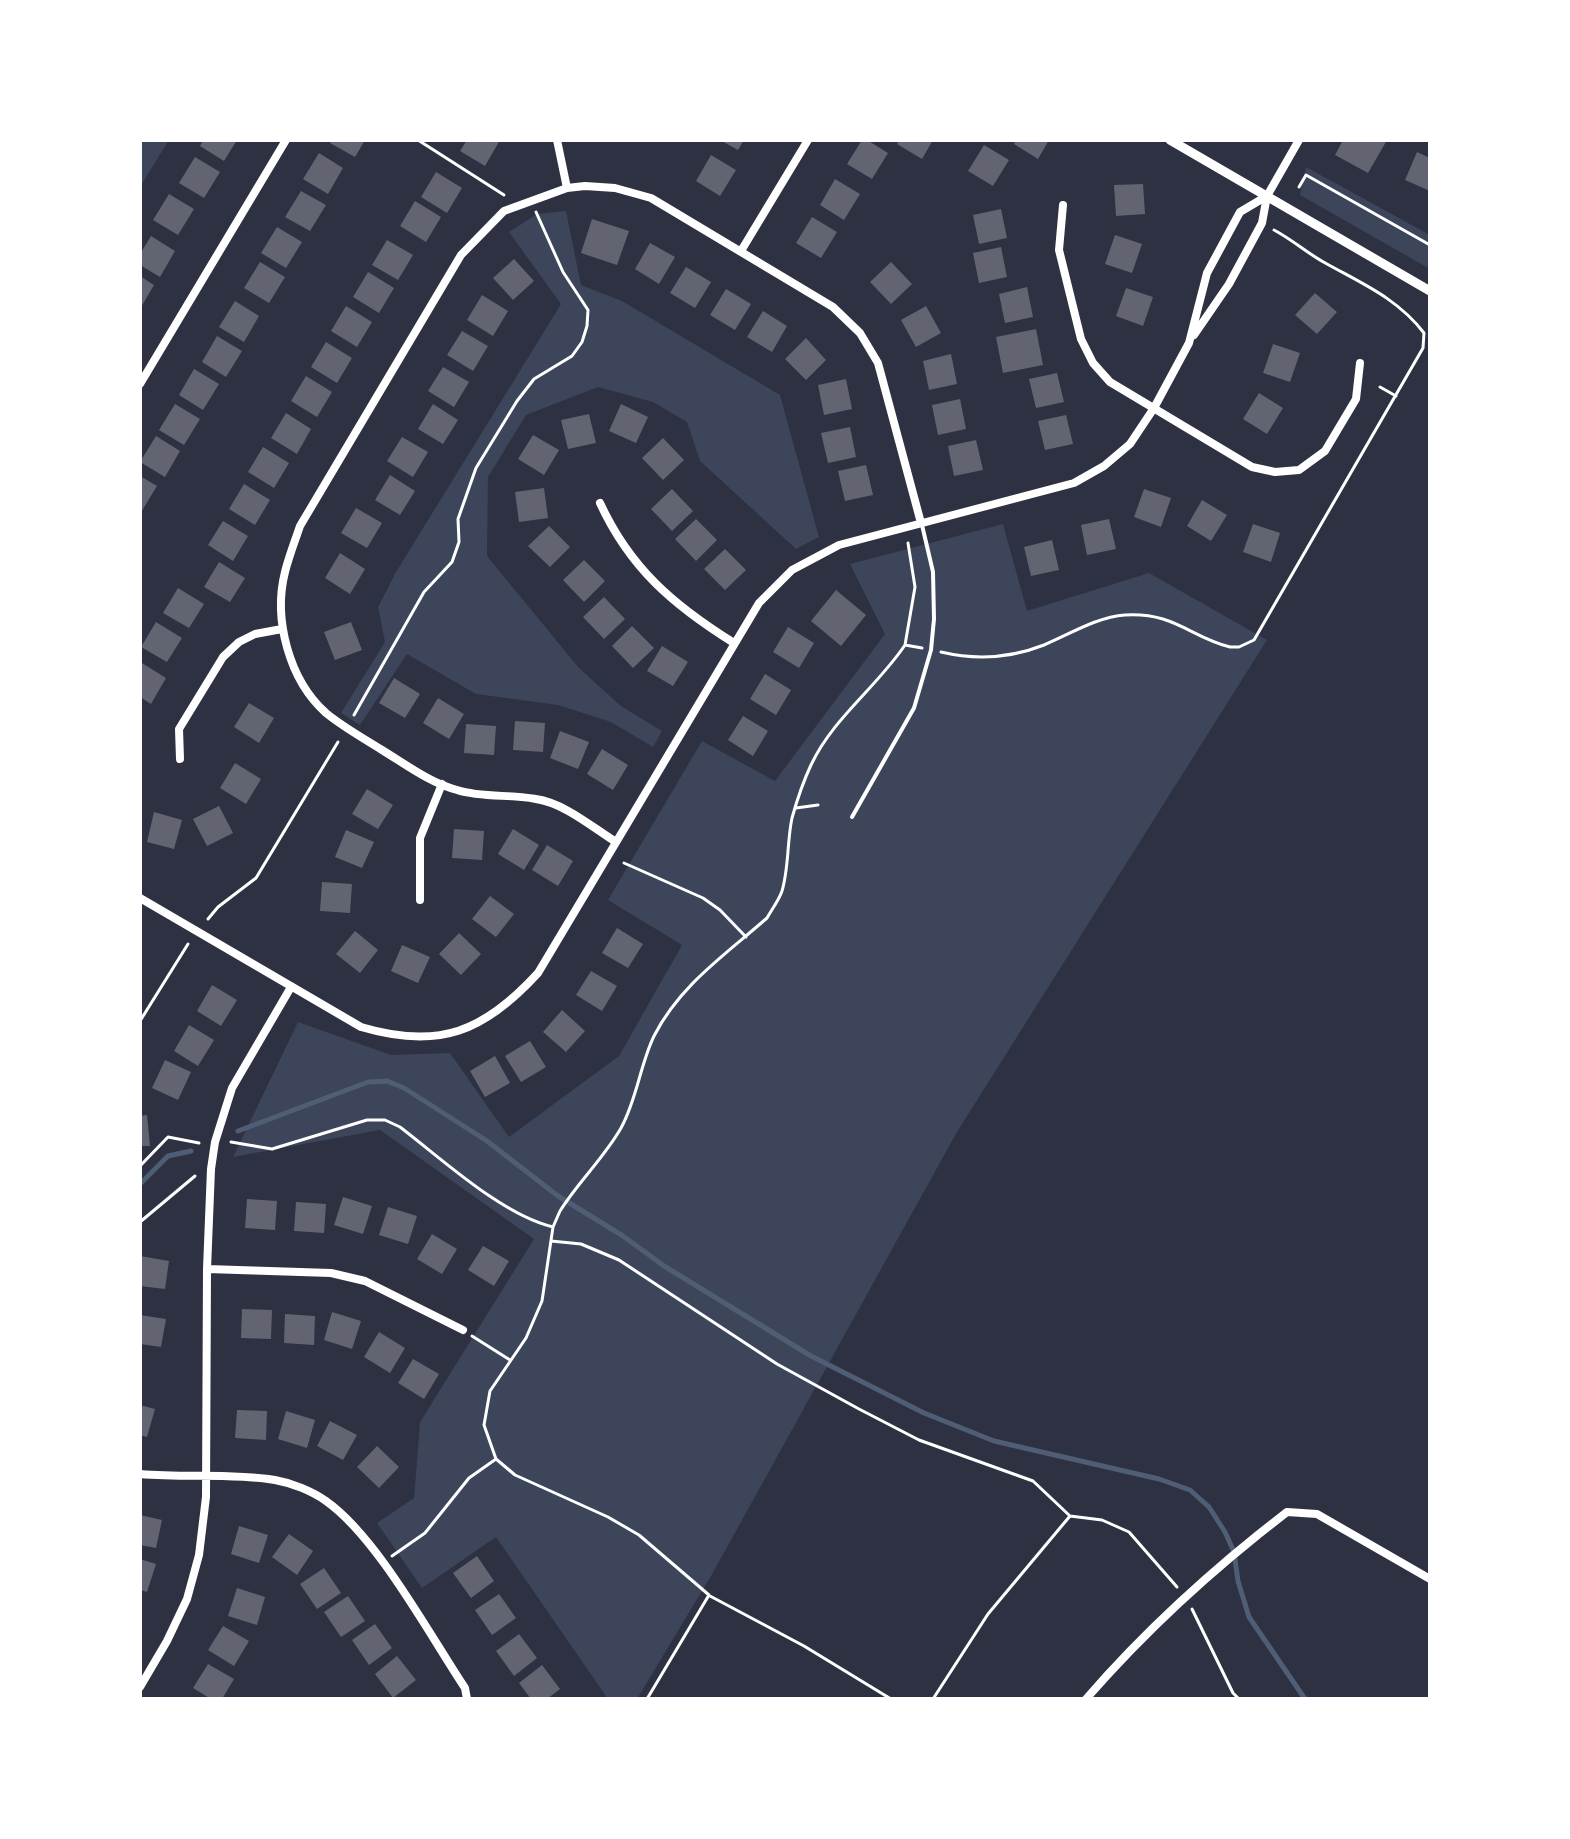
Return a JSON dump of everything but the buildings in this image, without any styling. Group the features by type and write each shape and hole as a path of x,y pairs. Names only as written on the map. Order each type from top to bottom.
{"street":[{"path":"140,384 286,140"},
{"path":"557,140 567,188"},
{"path":"741,251 808,140"},
{"path":"1170,140 1430,291"},
{"path":"140,898 350,1022 384,1034 418,1038 454,1033 487,1019 514,999 538,973 759,603 792,570 839,545 1074,483 1104,466 1130,444 1154,408 1189,343 1229,284 1262,223 1267,196 1299,140"},
{"path":"616,842 569,812 539,799 456,790 346,728 324,711 307,690 282,629 284,573 300,526 461,255 504,211 567,188 615,188 651,198 833,307 860,333 878,363 921,523"},
{"path":"1189,343 1207,273 1240,212 1267,196"},
{"path":"1063,205 1059,250 1081,339 1093,363 1110,382 1252,467 1275,472 1299,470 1325,451 1356,399 1360,363"},
{"path":"600,503 615,534 651,581 680,607 734,643"},
{"path":"180,759 179,729 223,657 239,642 255,634 282,629"},
{"path":"420,900 420,838 442,784"},
{"path":"140,1687 187,1599 199,1555 205,1477 211,1169 221,1118 232,1088 291,987"},
{"path":"207,1269 331,1273 365,1281 463,1330"},
{"path":"140,1474 277,1480 324,1500 344,1516 382,1563 465,1688 467,1699"},
{"path":"1086,1699 1135,1643 1234,1552 1287,1512 1317,1514 1430,1579"}],"lane":[{"path":"852,817 914,708 931,650 933,572 921,523"}],"path":[{"path":"418,140 504,195"},
{"path":"1299,187 1306,175 1430,245"},
{"path":"354,715 424,592 452,562 459,542 458,519 476,468 534,379 572,356 582,342 588,310 563,272 536,212"},
{"path":"905,645 973,657 1012,654 1042,646 1072,631 1122,615 1169,619 1222,645 1239,647 1254,640 1423,348 1424,333 1413,319 1375,288 1325,264 1274,230"},
{"path":"1380,387 1396,396"},
{"path":"891,1699 804,1646 709,1595 639,1535 597,1511 515,1475 496,1459 484,1425 490,1391 526,1338 542,1301 553,1227 560,1211 622,1126 644,1059 666,1015 696,977 767,918 782,890 796,808 810,766 838,721 890,667 905,645 915,587 908,543"},
{"path":"208,919 218,907 256,878 338,742"},
{"path":"796,808 818,805"},
{"path":"624,863 703,898 720,910 746,937"},
{"path":"140,1021 188,944"},
{"path":"231,1142 272,1149 367,1120 385,1120 400,1127 490,1195 520,1214 553,1227"},
{"path":"140,1166 168,1137 199,1143"},
{"path":"140,1222 195,1176"},
{"path":"551,1241 581,1244 619,1260 777,1364 919,1440 1033,1481 1070,1516 1102,1520 1129,1532 1186,1598 1233,1693 1239,1699"},
{"path":"486,1345 510,1360"},
{"path":"395,1554 425,1533 469,1478 496,1459"},
{"path":"933,1699 988,1614 1070,1516"},
{"path":"647,1699 709,1595"}],"shaded area":[{"path":"140,140 169,140 140,187"},
{"path":"1306,167 1430,235 1430,269 1300,195"},
{"path":"566,211 581,285 622,301 780,395 819,537 796,549 700,461 687,422 653,402 598,387 526,415 488,477 487,556 579,668 621,706 662,731 653,747 611,722 558,705 476,694 407,654 360,725 341,713 385,642 378,607 396,572 561,304 509,232 537,214"},
{"path":"1003,524 1027,611 1149,573 1267,640 957,1132 711,1576 637,1699 608,1699 496,1537 422,1588 377,1523 414,1498 420,1422 534,1239 380,1130 233,1157 298,1022 391,1055 450,1053 509,1137 619,1056 682,945 608,900 702,741 775,781 885,634 850,564"}],"waterway":[{"path":"238,1131 368,1082 387,1081 404,1088 487,1141 558,1196 623,1236 664,1266 811,1356 924,1413 994,1441 1159,1479 1190,1490 1209,1507 1225,1532 1234,1552 1238,1581 1249,1617 1305,1699"},
{"path":"140,1184 168,1156 191,1151"}]}
